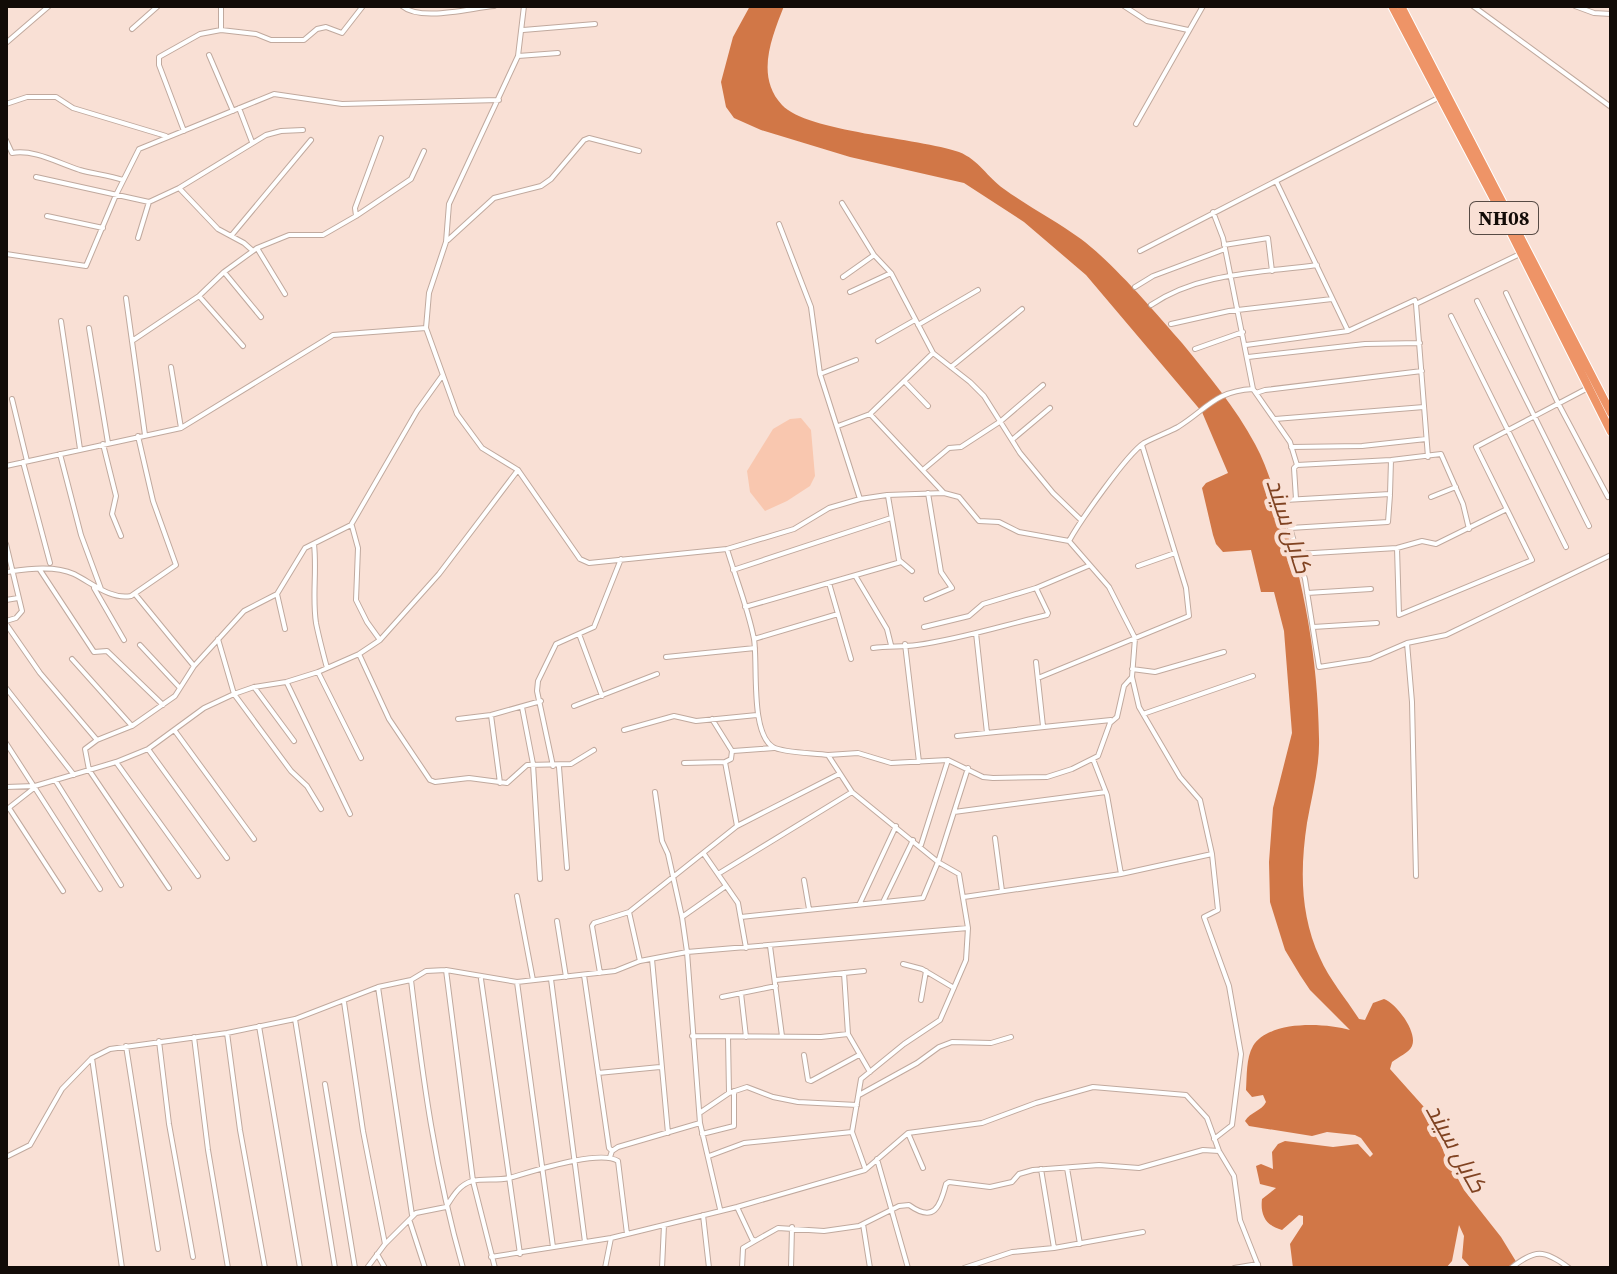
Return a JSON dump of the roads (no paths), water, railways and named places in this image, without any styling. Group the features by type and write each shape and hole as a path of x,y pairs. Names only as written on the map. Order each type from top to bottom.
{"highway":[{"name":"NH08","path":"1392,6 1611,413"},
{"name":"NH08","path":"1401,6 1611,432"}],"street":[{"path":"6,43 49,6"},
{"path":"132,29 158,6"},
{"path":"221,6 221,30"},
{"path":"184,131 157,61 159,57 200,34 221,30 256,34 271,40 304,40 317,29 326,27 342,33 363,6"},
{"path":"402,6 410,13 494,6"},
{"path":"524,6 518,56 449,204 446,242 429,293 426,328 457,414 482,448 518,470 580,559 589,563 727,549 794,529 829,508 860,499 928,493 959,497 979,521 999,522 1019,532 1069,541 1109,587 1135,638 1132,677 1143,714 1180,777 1200,800 1212,854 1218,910 1204,917 1229,986 1241,1054 1232,1125 1214,1139"},
{"path":"1124,6 1147,21 1188,30"},
{"path":"1136,124 1203,6"},
{"path":"1473,6 1611,107"},
{"path":"1575,6 1594,13 1611,14"},
{"path":"523,30 595,24"},
{"path":"518,56 558,53"},
{"path":"209,55 233,111"},
{"path":"6,254 86,266 139,149 274,94 342,104 499,100"},
{"path":"6,104 27,97 56,97 73,108 168,137"},
{"path":"1140,251 1440,97"},
{"path":"239,108 252,142"},
{"path":"36,177 149,202 240,153 252,142 281,131 303,130"},
{"path":"356,216 355,208 381,138"},
{"path":"446,242 494,198 541,186 551,179 584,140 589,138 639,151"},
{"path":"6,140 12,153 26,151 84,171 123,180"},
{"path":"231,236 311,140"},
{"path":"132,341 199,296 224,272 255,250 289,235 323,235 356,216 411,179 424,151"},
{"path":"1276,181 1348,331"},
{"path":"179,188 218,229 255,250 285,294"},
{"path":"138,238 149,202"},
{"path":"842,203 874,255 891,273 933,353 970,382 1001,421 1020,453 1053,493 1081,520"},
{"path":"1213,212 1224,247 1255,391 1291,447 1297,465 1294,468 1296,499"},
{"path":"47,216 103,228"},
{"path":"779,224 811,307 820,374 860,499"},
{"path":"1135,287 1153,276 1224,247 1268,238 1272,271"},
{"path":"1416,304 1524,251"},
{"path":"843,277 874,255"},
{"path":"1151,305 1189,285 1230,275 1317,265"},
{"path":"224,272 261,317"},
{"path":"850,292 891,273"},
{"path":"878,341 978,290"},
{"path":"1506,293 1558,403 1608,497"},
{"path":"199,296 243,346"},
{"path":"126,298 145,435"},
{"path":"1171,324 1238,310 1332,299"},
{"path":"1246,345 1348,331 1415,300 1428,457"},
{"path":"1477,301 1589,526"},
{"path":"951,367 1022,309"},
{"path":"1451,316 1566,547"},
{"path":"61,321 80,449"},
{"path":"89,328 105,444 116,496 112,514 121,536"},
{"path":"6,466 181,428 333,335 426,328"},
{"path":"1195,349 1243,332"},
{"path":"1248,357 1365,344 1420,343"},
{"path":"837,426 870,414 933,353"},
{"path":"820,374 856,360"},
{"path":"171,367 181,428"},
{"path":"1069,541 1081,520 1142,445 1180,426 1197,411 1224,395 1235,390 1255,391 1422,371"},
{"path":"169,888 89,770 85,749 97,740 132,726 175,696 194,666 244,611 277,594 305,548 351,525 417,411 442,376"},
{"path":"905,382 928,406"},
{"path":"924,469 949,448 961,447 1001,421 1043,385"},
{"path":"1397,548 1399,615 1532,560 1476,447 1590,387"},
{"path":"12,399 50,563"},
{"path":"1275,419 1424,407"},
{"path":"1013,439 1050,408"},
{"path":"870,414 944,493"},
{"path":"94,588 123,597 135,593 176,565 153,501 138,436"},
{"path":"1291,447 1362,446 1426,439"},
{"path":"1038,678 1189,616 1186,588 1142,445"},
{"path":"60,454 81,535 101,589"},
{"path":"1297,465 1441,454 1456,487 1469,529"},
{"path":"1290,528 1388,522 1391,460"},
{"path":"6,781 8,787 35,786 116,762 148,749 204,708 234,694 318,672 359,654 380,640 439,574 518,470"},
{"path":"1431,497 1456,487"},
{"path":"926,599 952,588 941,572 928,493"},
{"path":"1390,494 1283,501 1307,593 1319,667 1370,659 1407,643 1446,635 1611,555"},
{"path":"887,495 901,562 912,571"},
{"path":"1297,554 1397,548 1422,541 1436,544 1506,509"},
{"path":"733,570 891,518"},
{"path":"351,525 358,548 356,600 380,640"},
{"path":"6,544 9,572 21,615 6,622 40,673 97,740"},
{"path":"314,544 316,623 327,668"},
{"path":"727,549 754,639 757,715 765,739 774,748"},
{"path":"1138,566 1175,553"},
{"path":"567,868 556,766 537,691 538,681 553,647 594,627 621,559"},
{"path":"745,607 901,562"},
{"path":"924,627 969,616 983,604 1036,588 1088,566"},
{"path":"39,569 94,652 107,651 163,705"},
{"path":"9,572 53,569 74,574 94,588 124,640"},
{"path":"855,576 887,629 891,645"},
{"path":"829,583 851,659"},
{"path":"873,648 913,646 1047,615 1036,588"},
{"path":"1307,593 1371,589"},
{"path":"135,593 194,666"},
{"path":"277,594 285,629"},
{"path":"6,600 18,598"},
{"path":"754,639 838,614"},
{"path":"1313,627 1377,623"},
{"path":"976,633 987,733"},
{"path":"579,634 602,696"},
{"path":"218,639 234,694 291,771 307,786 321,809"},
{"path":"1407,643 1412,702 1416,876"},
{"path":"905,644 919,762"},
{"path":"140,645 180,688"},
{"path":"666,657 755,648"},
{"path":"1132,669 1155,672 1224,652"},
{"path":"359,654 389,719 430,780 469,778 500,783 511,781 533,764 571,764 594,750"},
{"path":"72,659 132,726"},
{"path":"1036,662 1043,726"},
{"path":"318,672 361,758"},
{"path":"574,706 657,674"},
{"path":"1143,714 1253,676"},
{"path":"732,751 774,748 828,755 858,753 891,763 948,760 983,777 1047,777 1093,759 1101,751 1124,686 1132,677"},
{"path":"286,682 350,814"},
{"path":"254,687 294,741"},
{"path":"6,688 74,775"},
{"path":"458,719 491,715 541,701"},
{"path":"522,707 533,764 540,879"},
{"path":"491,715 500,783"},
{"path":"624,730 674,716 696,721 757,715"},
{"path":"684,763 725,762 731,759 732,751 712,719"},
{"path":"957,736 1114,721"},
{"path":"175,731 254,839"},
{"path":"6,743 100,889"},
{"path":"148,749 227,858"},
{"path":"828,755 852,792 938,862 959,874 968,928 966,960 940,1020 861,1079 852,1132 865,1170"},
{"path":"1093,759 1106,792 1121,874"},
{"path":"920,846 948,760"},
{"path":"116,762 198,876"},
{"path":"725,762 737,826"},
{"path":"741,917 923,898 968,768"},
{"path":"600,973 594,923 629,912 737,826 839,774"},
{"path":"55,780 121,885"},
{"path":"35,786 8,809 63,891"},
{"path":"655,792 662,841 668,854 682,917 700,1123 720,1209"},
{"path":"718,874 852,792"},
{"path":"954,812 1106,792"},
{"path":"860,903 896,826"},
{"path":"995,838 1002,891"},
{"path":"884,900 913,840"},
{"path":"704,854 738,903 746,948"},
{"path":"964,897 1121,874 1212,854"},
{"path":"804,880 809,909"},
{"path":"682,917 726,886"},
{"path":"517,896 534,980"},
{"path":"629,912 640,961"},
{"path":"557,921 566,977"},
{"path":"6,1157 30,1145 62,1089 92,1058 110,1049 227,1033 295,1019 378,987 411,980 426,971 446,970 517,982 615,971 640,961 687,952 968,928"},
{"path":"770,946 782,1036"},
{"path":"652,959 668,1133"},
{"path":"903,964 926,971 954,988"},
{"path":"446,970 473,1181 495,1268"},
{"path":"722,997 776,983 864,971"},
{"path":"921,1000 926,971"},
{"path":"844,973 848,1034 870,1072"},
{"path":"584,975 609,1148 612,1151"},
{"path":"481,978 520,1254"},
{"path":"551,978 585,1242"},
{"path":"411,980 431,1132 446,1207 463,1268"},
{"path":"517,982 553,1247"},
{"path":"378,987 412,1220 425,1268"},
{"path":"741,993 746,1037"},
{"path":"343,1001 363,1131 385,1244"},
{"path":"295,1019 335,1268"},
{"path":"259,1026 300,1268"},
{"path":"227,1033 240,1130 265,1268"},
{"path":"692,1036 848,1034"},
{"path":"194,1037 208,1150 228,1268"},
{"path":"702,1134 734,1126 728,1037"},
{"path":"859,1095 952,1042 991,1043 1011,1037"},
{"path":"159,1041 169,1124 193,1257"},
{"path":"126,1046 158,1249"},
{"path":"804,1055 808,1080 811,1081 859,1055"},
{"path":"92,1058 122,1268"},
{"path":"598,1073 660,1067"},
{"path":"325,1084 355,1268"},
{"path":"700,1112 732,1092 747,1087 798,1102 857,1105"},
{"path":"491,1257 611,1238 737,1207 865,1170 908,1133 982,1123 1093,1087 1186,1095 1207,1118 1219,1151 1234,1176 1240,1220 1258,1266 1234,1268"},
{"path":"612,1151 700,1123"},
{"path":"709,1156 744,1143 852,1132"},
{"path":"908,1133 923,1168"},
{"path":"742,1268 743,1248 778,1228 824,1231 863,1224 899,1206 909,1205 928,1213 936,1210 941,1203 949,1182 1004,1186 1019,1174 1041,1169 1099,1165 1139,1168 1203,1150 1219,1151"},
{"path":"610,1157 612,1151"},
{"path":"367,1268 385,1244 416,1213 446,1207 459,1188 473,1181 509,1178 542,1167 610,1157 618,1161 627,1234"},
{"path":"877,1159 908,1268"},
{"path":"1067,1168 1080,1244"},
{"path":"1041,1169 1054,1248"},
{"path":"737,1207 755,1241"},
{"path":"703,1215 709,1268"},
{"path":"863,1224 870,1268"},
{"path":"662,1268 664,1225"},
{"path":"791,1268 792,1227"},
{"path":"964,1268 987,1265 1012,1252 1143,1232"},
{"path":"605,1268 611,1238"},
{"path":"1511,1268 1530,1255 1542,1253 1552,1255 1569,1268"},
{"path":"377,1254 385,1268"}],"water label":[{"name":"کابل سيند","path":"1289,526"},
{"name":"کابل سيند","path":"1456,1148"}]}
